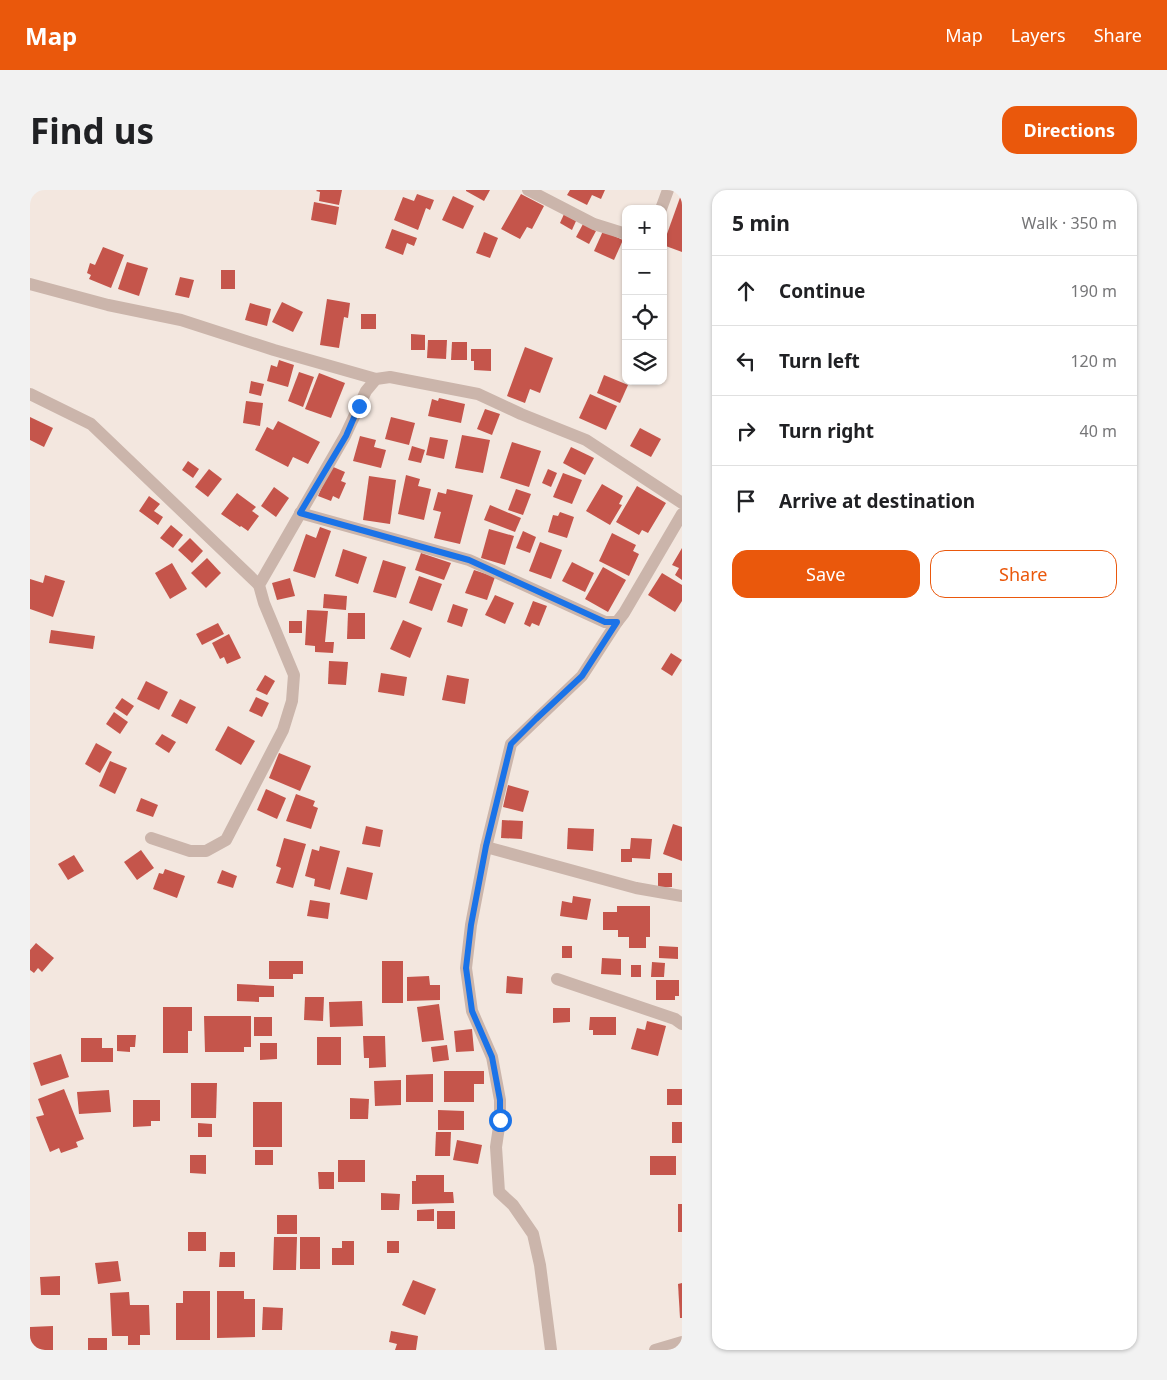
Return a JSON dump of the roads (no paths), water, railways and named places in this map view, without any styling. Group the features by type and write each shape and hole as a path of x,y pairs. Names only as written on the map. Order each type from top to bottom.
{"street":[{"path":"528,190 594,224 622,233"},
{"path":"662,205 668,190"},
{"path":"30,284 181,320 274,350 376,379 390,377 478,394 521,414 586,440 682,503"},
{"path":"258,585 346,436 366,391 376,379"},
{"path":"30,394 91,424 258,585 294,675 292,701 283,730 226,840 206,851 190,851 151,838"},
{"path":"300,513 469,560 605,622 617,622"},
{"path":"551,1350 540,1265 533,1234 513,1205 499,1192 496,1148 500,1120 500,1100 492,1057 472,1011 466,968 471,925 486,846 511,744 582,676 682,514"},
{"path":"486,846 636,888 682,896"},
{"path":"557,979 675,1019 682,1024"},
{"path":"655,1350 682,1342"}]}
